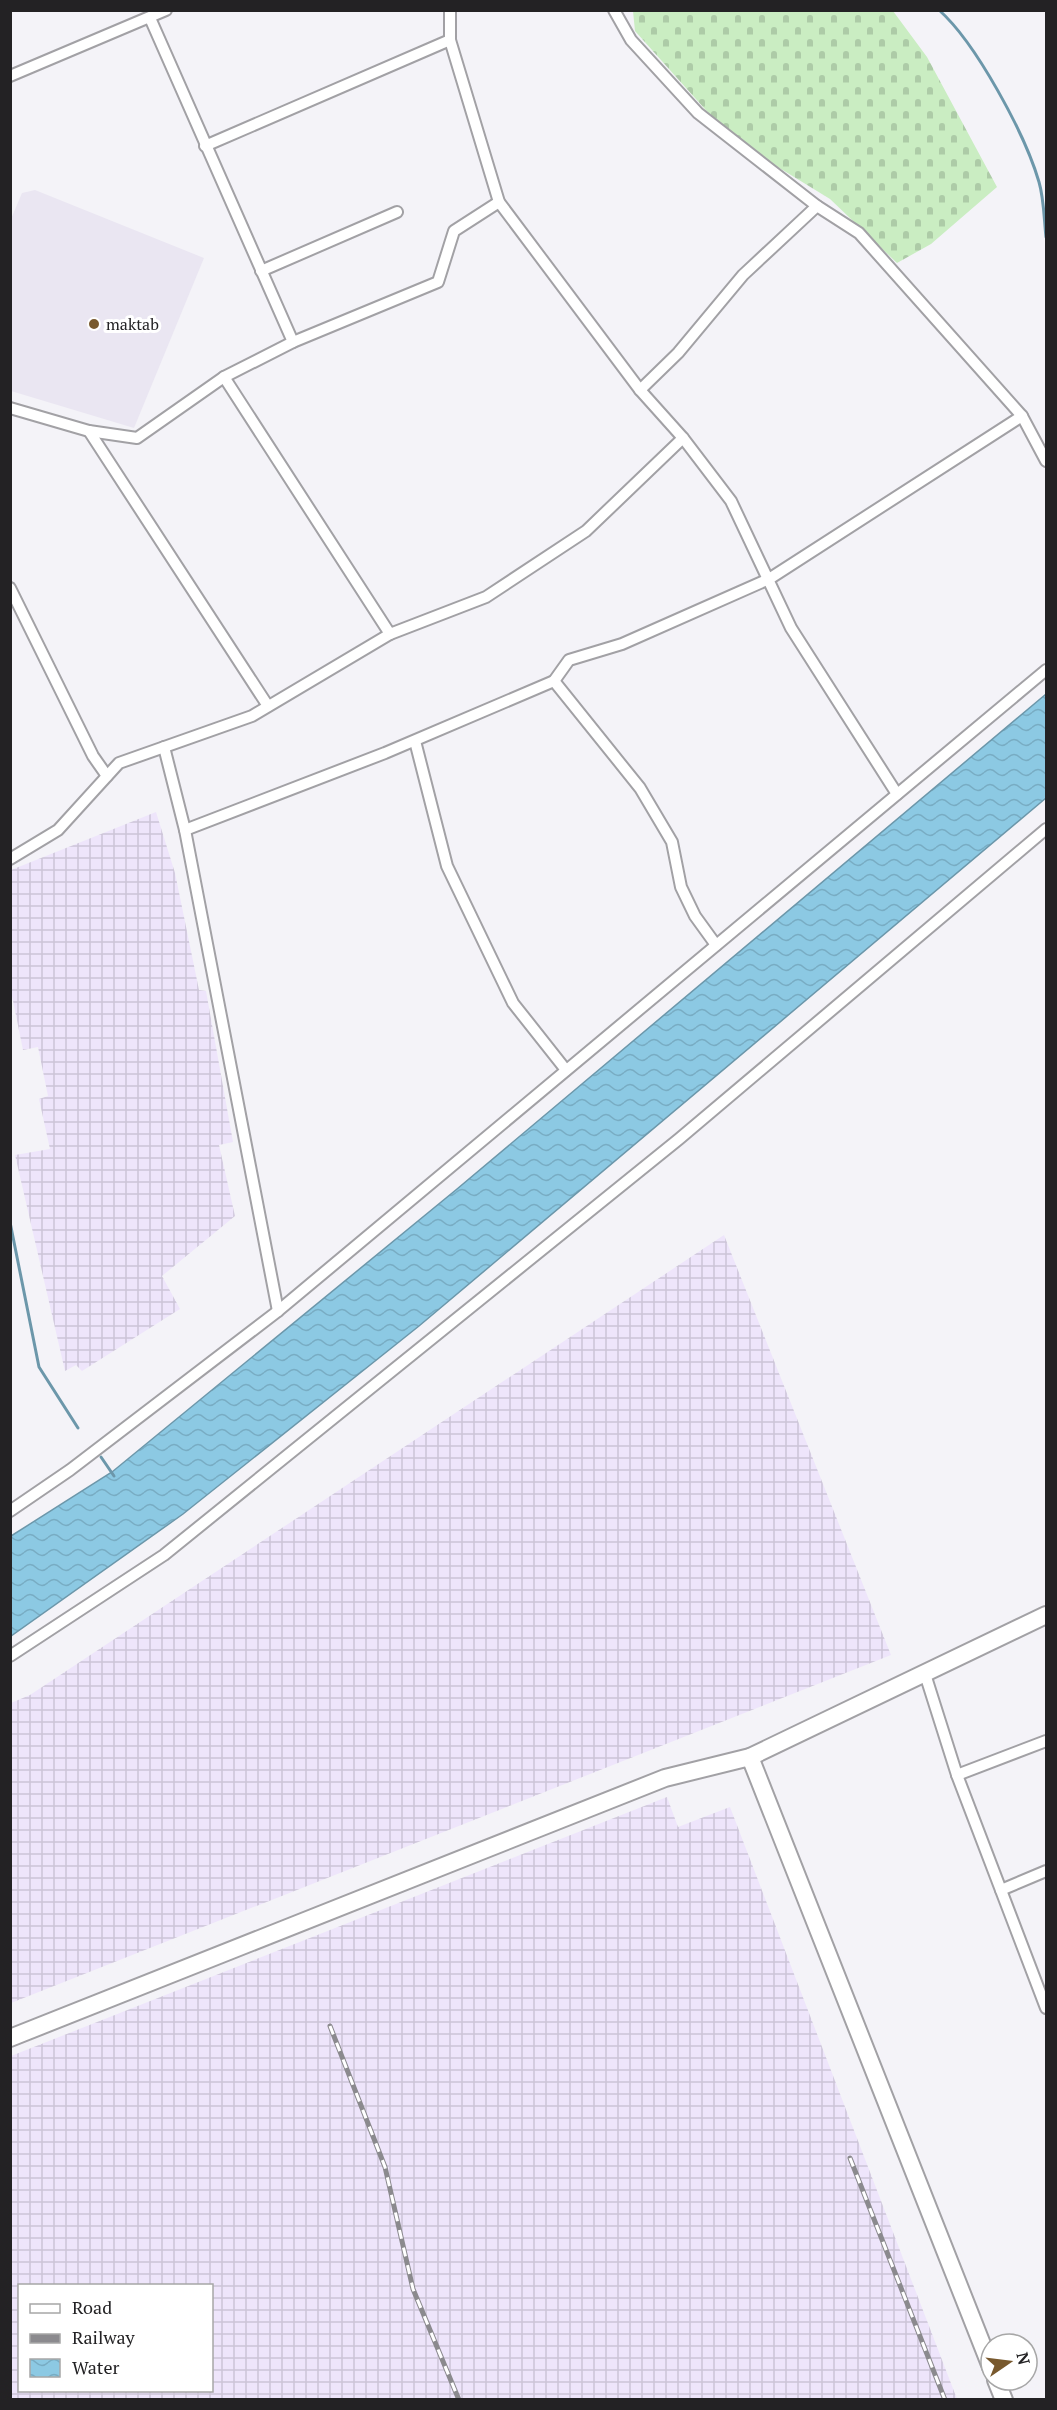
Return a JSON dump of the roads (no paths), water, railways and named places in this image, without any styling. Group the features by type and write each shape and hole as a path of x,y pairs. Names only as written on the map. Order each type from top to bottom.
{"main road":[{"path":"10,2038 665,1778 750,1757 1047,1615"},
{"path":"750,1757 979,2337"}],"street":[{"path":"10,76 166,10"},
{"path":"450,10 450,40 499,202 640,390 682,438 730,501 770,579 791,628 897,794"},
{"path":"614,10 630,40 698,112 817,206 859,232 1022,416 1047,461"},
{"path":"150,18 293,342"},
{"path":"206,146 450,40"},
{"path":"10,408 89,431 137,438 224,377 293,342 438,282 454,231 499,202"},
{"path":"640,390 678,353 743,275 817,206"},
{"path":"261,271 397,212"},
{"path":"224,377 390,634"},
{"path":"185,830 415,741 554,681 569,660 622,644 770,579 1022,416"},
{"path":"89,431 268,706"},
{"path":"10,860 58,831 119,763 252,716 390,634 486,597 586,531 682,438"},
{"path":"10,588 93,756 107,776"},
{"path":"10,1511 70,1470 278,1311 1047,670"},
{"path":"554,681 640,788 672,842 681,887 694,916 716,945"},
{"path":"415,741 447,866 513,1003 566,1070"},
{"path":"164,747 185,830 278,1311"},
{"path":"10,1656 164,1555 679,1139 1047,829"},
{"path":"925,1674 957,1775 1047,2008"},
{"path":"957,1775 1047,1741"},
{"path":"1001,1890 1047,1871"}],"water":[{"path":"1046,694 1046,798 419,1326 183,1514 11,1636 11,1536 112,1472 457,1189"}],"waterway":[{"path":"939,10 983,66 1023,140 1041,189 1046,237"},
{"path":"10,1222 39,1367 78,1428"},
{"path":"101,1457 114,1476"}],"railway":[{"path":"330,2026 385,2167 413,2289 459,2400"},
{"path":"850,2158 945,2400"}],"place":[{"name":"maktab","path":"94,324"}]}
